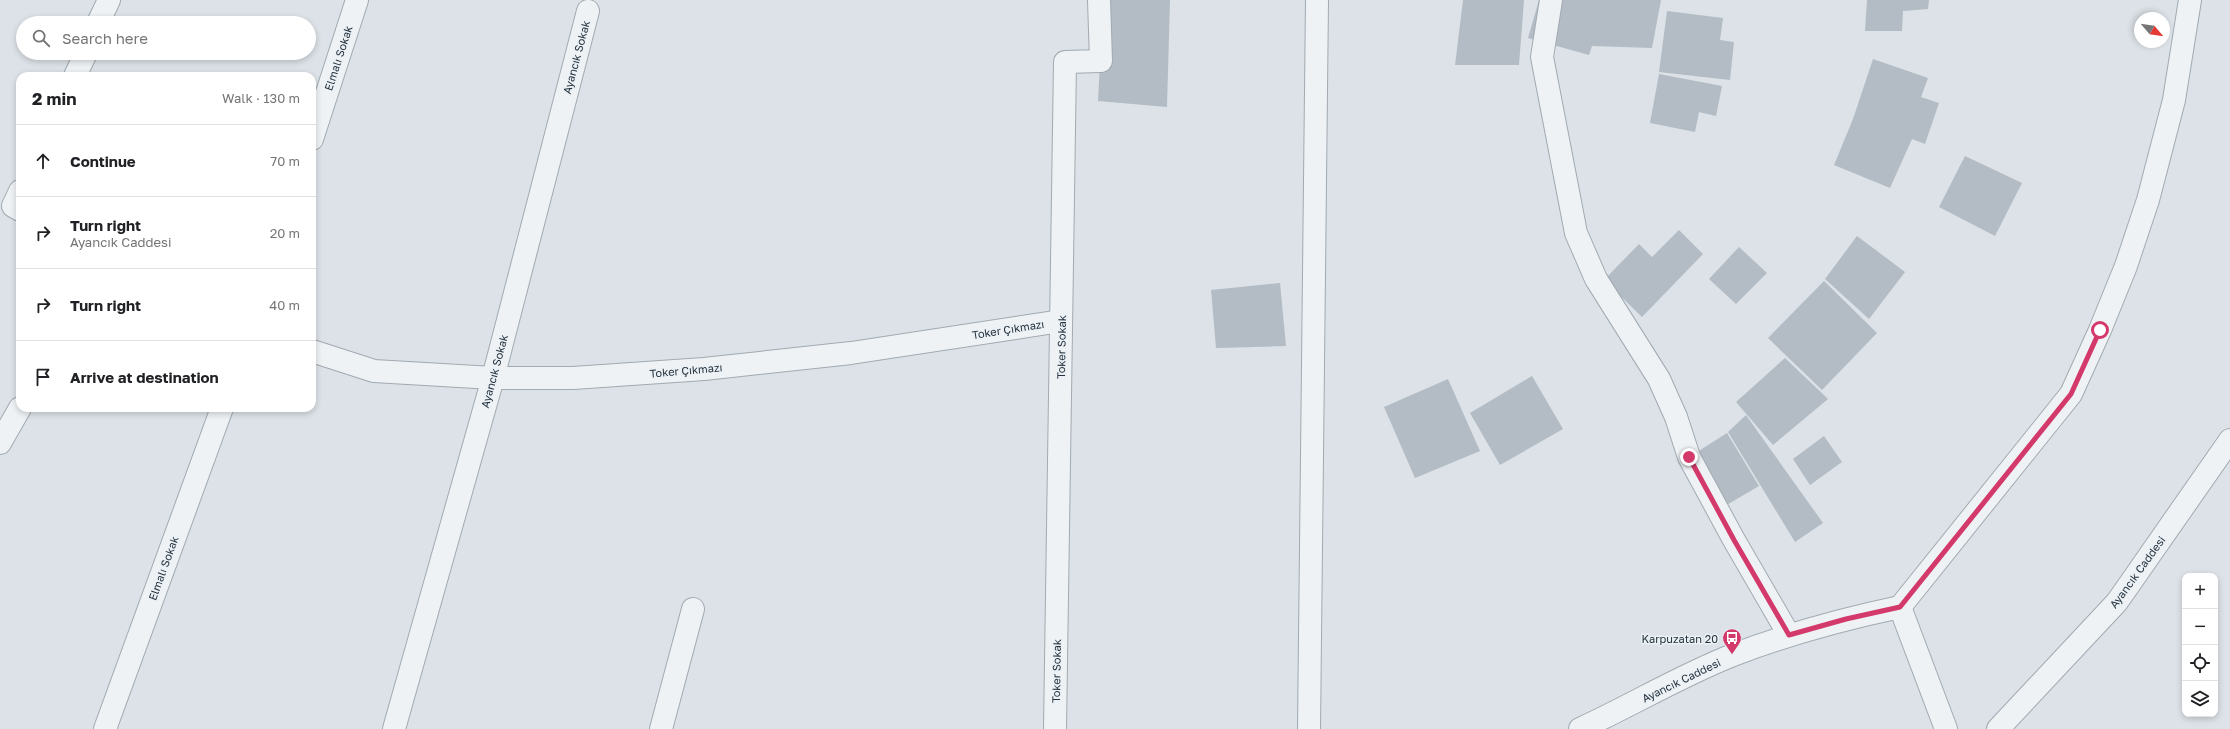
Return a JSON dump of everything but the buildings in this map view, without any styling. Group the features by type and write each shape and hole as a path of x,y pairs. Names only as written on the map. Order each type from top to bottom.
{"street":[{"path":"101,16 109,0"},
{"name":"Elmalı Sokak","path":"316,128 357,0"},
{"name":"Toker Sokak","path":"1055,729 1065,62 1101,61 1099,0"},
{"path":"1309,729 1317,0"},
{"path":"1551,0 1542,57 1576,233 1596,279 1659,379 1676,417 1689,457 1734,540 1789,635"},
{"path":"1946,729 1900,607 2071,394 2100,330 2126,266 2148,200 2174,100 2190,0"},
{"name":"Ayancık Sokak","path":"394,729 493,378 588,11"},
{"path":"77,72 83,60"},
{"name":"Toker Çıkmazı","path":"316,352 374,371 493,378 573,378 704,369 851,353 1061,321"},
{"path":"0,443 18,412"},
{"name":"Elmalı Sokak","path":"105,729 221,412"},
{"name":"Ayancık Caddesi","path":"1998,729 2117,602 2230,440"},
{"name":"Ayancık Caddesi","path":"1580,729 1672,682 1732,655 1789,635 1846,619 1900,607"},
{"path":"661,729 693,608"}],"place":[{"name":"Karpuzatan 20","path":"1732,655"}],"route":[{"path":"1689,457 1734,540 1789,635 1846,619 1900,607 2071,394 2100,330"}]}
